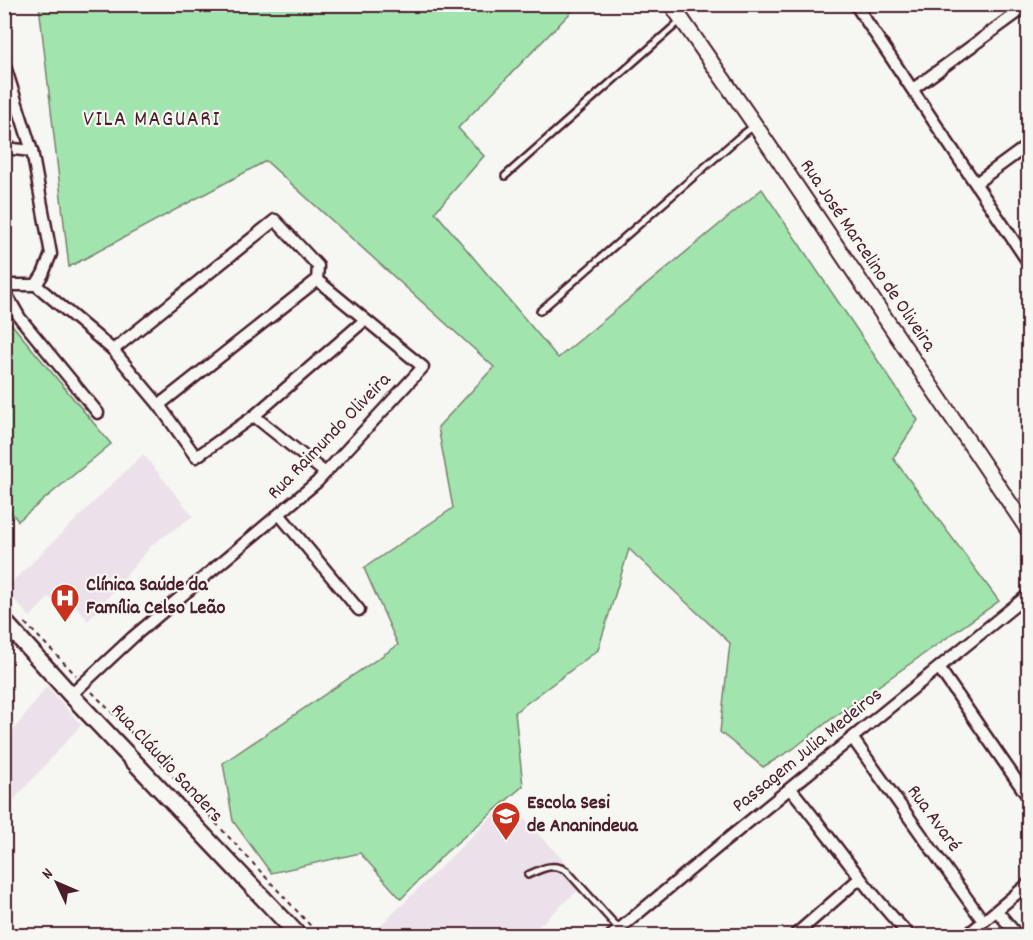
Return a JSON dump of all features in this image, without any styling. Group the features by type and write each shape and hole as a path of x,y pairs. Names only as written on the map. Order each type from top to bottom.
{"main road":[{"name":"Rua Cláudio Sanders","path":"4,621 299,936"}],"street":[{"name":"Rua José Marcelino de Oliveira","path":"671,4 1029,530"},
{"path":"855,4 1029,262"},
{"path":"913,89 1029,5"},
{"path":"4,63 32,151 51,254 36,285"},
{"path":"976,183 1029,145"},
{"path":"4,148 32,151"},
{"path":"113,350 275,220 318,266 317,280 159,405"},
{"path":"4,285 36,285 81,321 113,350 159,405 196,457 254,416 365,320 317,280"},
{"path":"4,290 20,318 98,413"},
{"name":"Rua Raimundo Oliveira","path":"71,694 133,637 317,482 423,367 365,320"},
{"path":"254,416 324,472"},
{"path":"279,514 359,610"},
{"name":"Passagem Julia Medeiros","path":"615,932 1029,596"},
{"path":"939,668 1029,797"},
{"name":"Rua Avaré","path":"853,739 983,921"},
{"path":"791,789 860,878 910,936"},
{"path":"794,936 860,878"},
{"path":"966,936 1029,884"},
{"path":"997,912 1018,936"}],"lane":[{"path":"505,176 682,20"},
{"path":"540,311 755,125"},
{"path":"528,875 545,867 560,867 578,883 615,932"}],"path":[{"path":"4,601 155,757 320,936"}],"shaded area":[{"path":"143,454 193,516 152,545 88,621 69,598 59,607 49,597 30,617 5,589"},
{"path":"47,686 81,725 5,810 5,741"},
{"name":"Escola Sesi de Ananindeua","path":"508,801 585,884 529,935 370,936"}],"green space":[{"path":"39,5 578,5 458,128 484,156 435,212 558,358 762,189 918,420 893,458 999,601 830,720 793,749 763,767 720,732 730,643 629,549 598,650 515,712 523,786 445,853 401,899 360,853 271,873 233,821 223,763 398,645 364,568 453,508 438,427 494,367 266,161 69,267"},
{"path":"4,315 111,444 18,521 5,504"}],"place":[{"name":"Clínica Saúde da Família Celso Leão","path":"65,624"},
{"name":"Escola Sesi de Ananindeua","path":"506,842"}],"district":[{"name":"VILA MAGUARI","path":"152,120"}]}
